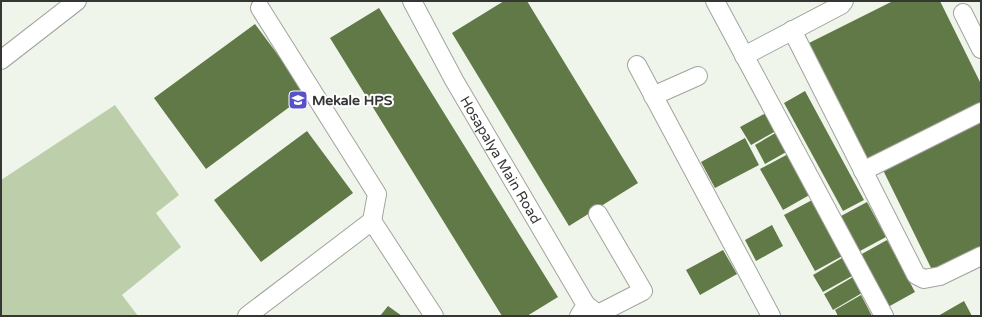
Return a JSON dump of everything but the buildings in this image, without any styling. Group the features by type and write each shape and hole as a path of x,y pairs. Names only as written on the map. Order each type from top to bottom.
{"street":[{"path":"1,60 77,1"},
{"name":"Hosapalya Main Road","path":"412,1 454,80 583,311"},
{"path":"715,1 884,316"},
{"path":"744,56 841,6 844,1"},
{"path":"247,316 372,221 377,194 260,8"},
{"path":"963,13 981,49"},
{"path":"792,30 916,275 924,279 940,276 981,256"},
{"path":"637,65 771,316"},
{"path":"653,96 698,76"},
{"path":"863,171 981,112"},
{"path":"583,311 598,314 643,291 598,214"},
{"path":"372,221 434,316"}],"green space":[{"path":"115,105 179,195 156,213 181,247 122,295 138,316 1,316 1,180"}],"place":[{"name":"Mekale HPS","path":"298,100"}]}
